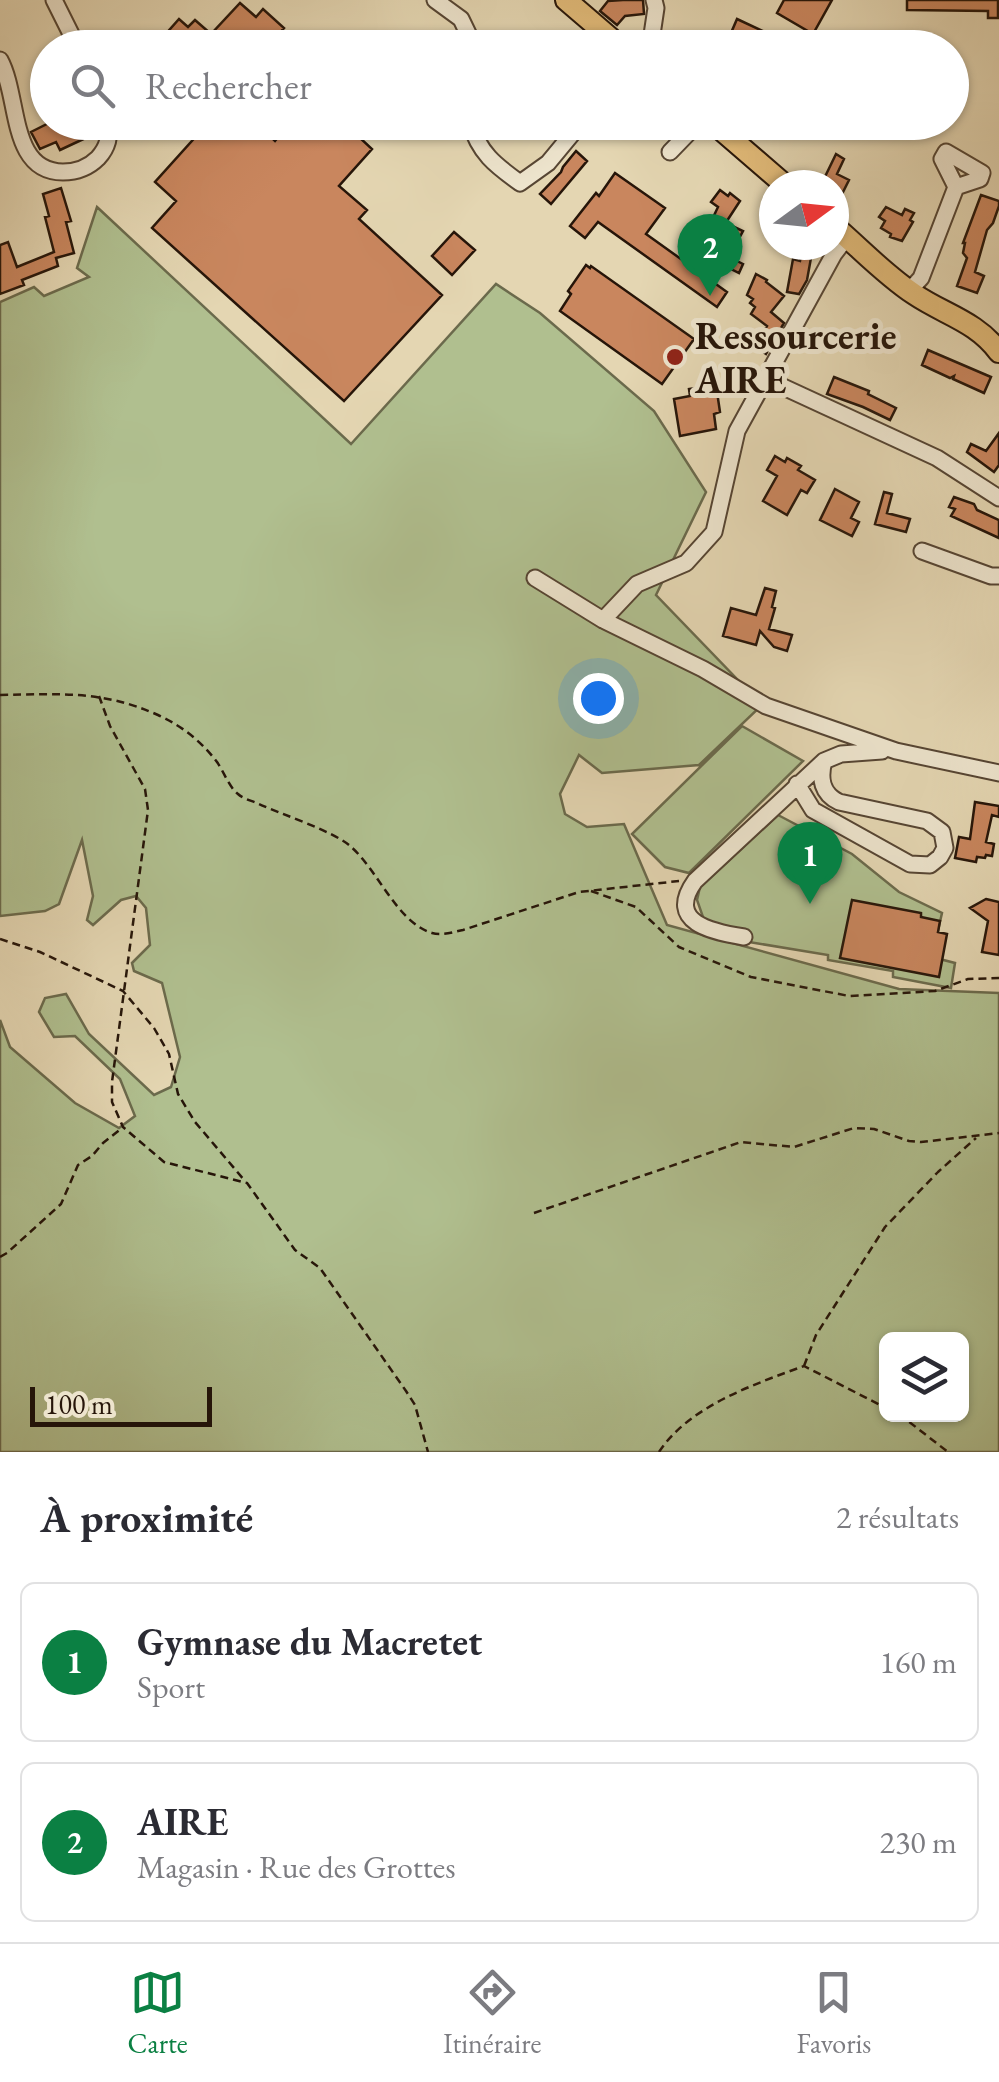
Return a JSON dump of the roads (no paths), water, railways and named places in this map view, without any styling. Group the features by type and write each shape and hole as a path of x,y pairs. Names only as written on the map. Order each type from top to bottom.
{"main road":[{"path":"566,0 601,30"},
{"path":"733,140 768,170"},
{"path":"849,240 909,291 971,324 999,352"}],"street":[{"path":"54,0 69,30"},
{"path":"436,0 462,20 466,30"},
{"path":"653,30 654,0"},
{"path":"0,60 8,75 27,155 39,166 51,172 69,172 91,165 104,152 108,140"},
{"path":"475,140 498,167 520,183 548,162 567,140"},
{"path":"670,152 681,140"},
{"path":"909,291 922,278 956,186"},
{"path":"603,620 637,584 686,563 714,532 737,431 831,260"},
{"path":"766,379 937,458 999,498"},
{"path":"922,551 999,576"},
{"path":"534,578 603,620 704,669 766,706 896,752 999,773"},
{"path":"744,937 708,930 690,916 686,902 695,880 824,761 841,754 896,752"},
{"path":"797,784 814,810 910,864 930,865 940,857 945,848 942,832 927,821 829,797 821,774 824,761"}],"place":[{"name":"AIRE","path":"710,296"},
{"name":"Ressourcerie AIRE","path":"675,357"},
{"name":"Gymnase du Macretet","path":"810,904"}]}
